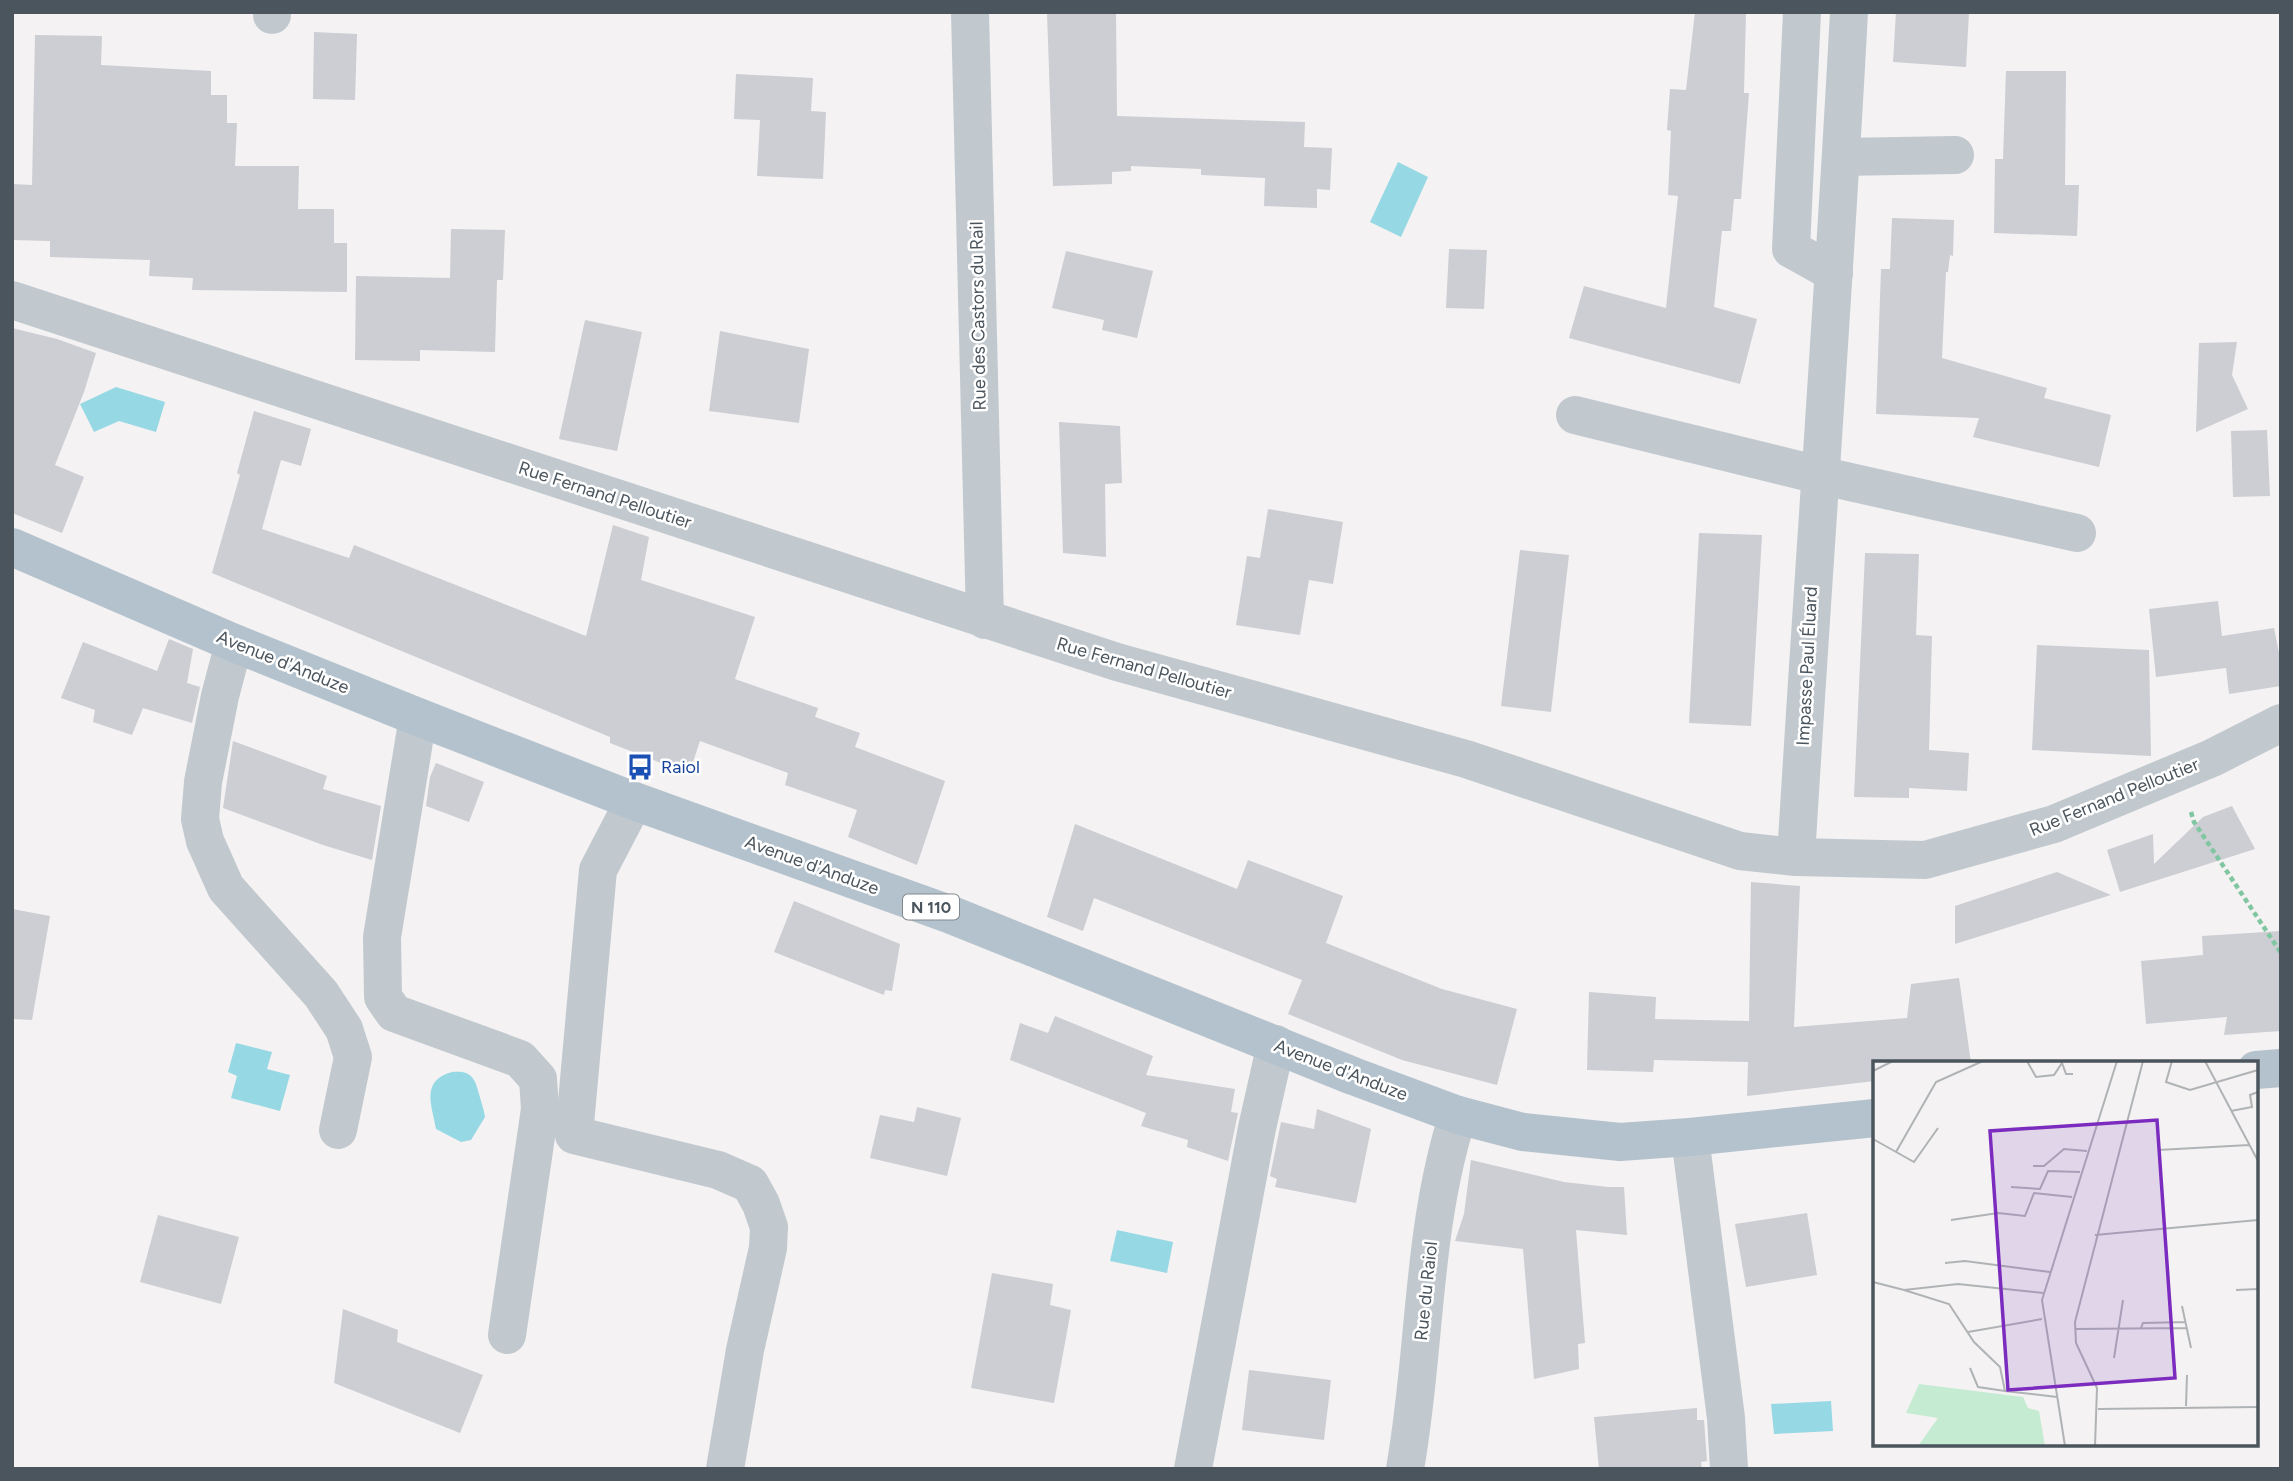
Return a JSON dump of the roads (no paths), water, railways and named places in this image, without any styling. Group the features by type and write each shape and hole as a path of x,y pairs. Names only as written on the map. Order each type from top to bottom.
{"main road":[{"name":"Avenue d'Anduze","path":"12,547 234,643 418,717 634,801 949,914 1458,1115 1523,1132 1620,1142 1690,1138 1873,1118"},
{"path":"2258,1070 2281,1068"}],"street":[{"name":"Rue des Castors du Rail","path":"971,12 985,620"},
{"path":"1802,12 1791,249 1835,273"},
{"name":"Impasse Paul Éluard","path":"1796,857 1819,475 1835,273 1849,12"},
{"path":"1841,157 1955,155"},
{"name":"Rue Fernand Pelloutier","path":"12,300 1116,662 1466,759 1740,851 1796,857 1926,860 2054,824 2212,758 2281,723"},
{"path":"1575,415 1819,475 2077,533"},
{"path":"234,643 203,782 200,819 205,841 226,888 321,993 344,1028 353,1057 338,1130"},
{"path":"418,717 382,937 383,997 394,1013 520,1059 538,1079 540,1109 507,1335"},
{"path":"634,801 598,870 574,1135 718,1170 750,1184 761,1204 769,1227 768,1248 743,1363 725,1469"},
{"path":"1193,1469 1254,1141 1276,1044"},
{"name":"Rue du Raiol","path":"1405,1469 1413,1419 1427,1264 1447,1148 1458,1115"},
{"path":"1690,1138 1726,1418 1729,1469"}],"water":[{"path":"1398,162 1428,177 1401,237 1370,222"},
{"path":"116,387 165,402 156,432 119,421 94,432 80,404"},
{"path":"236,1043 272,1052 267,1069 290,1075 280,1111 231,1098 237,1076 228,1072"},
{"path":"452,1072 463,1072 471,1076 476,1083 483,1108 485,1117 471,1140 461,1142 436,1129 430,1095 435,1081"},
{"path":"1117,1230 1173,1242 1167,1273 1110,1261"},
{"path":"1831,1401 1833,1431 1774,1434 1771,1404"}],"place":[{"name":"Raiol","path":"640,767"}]}
